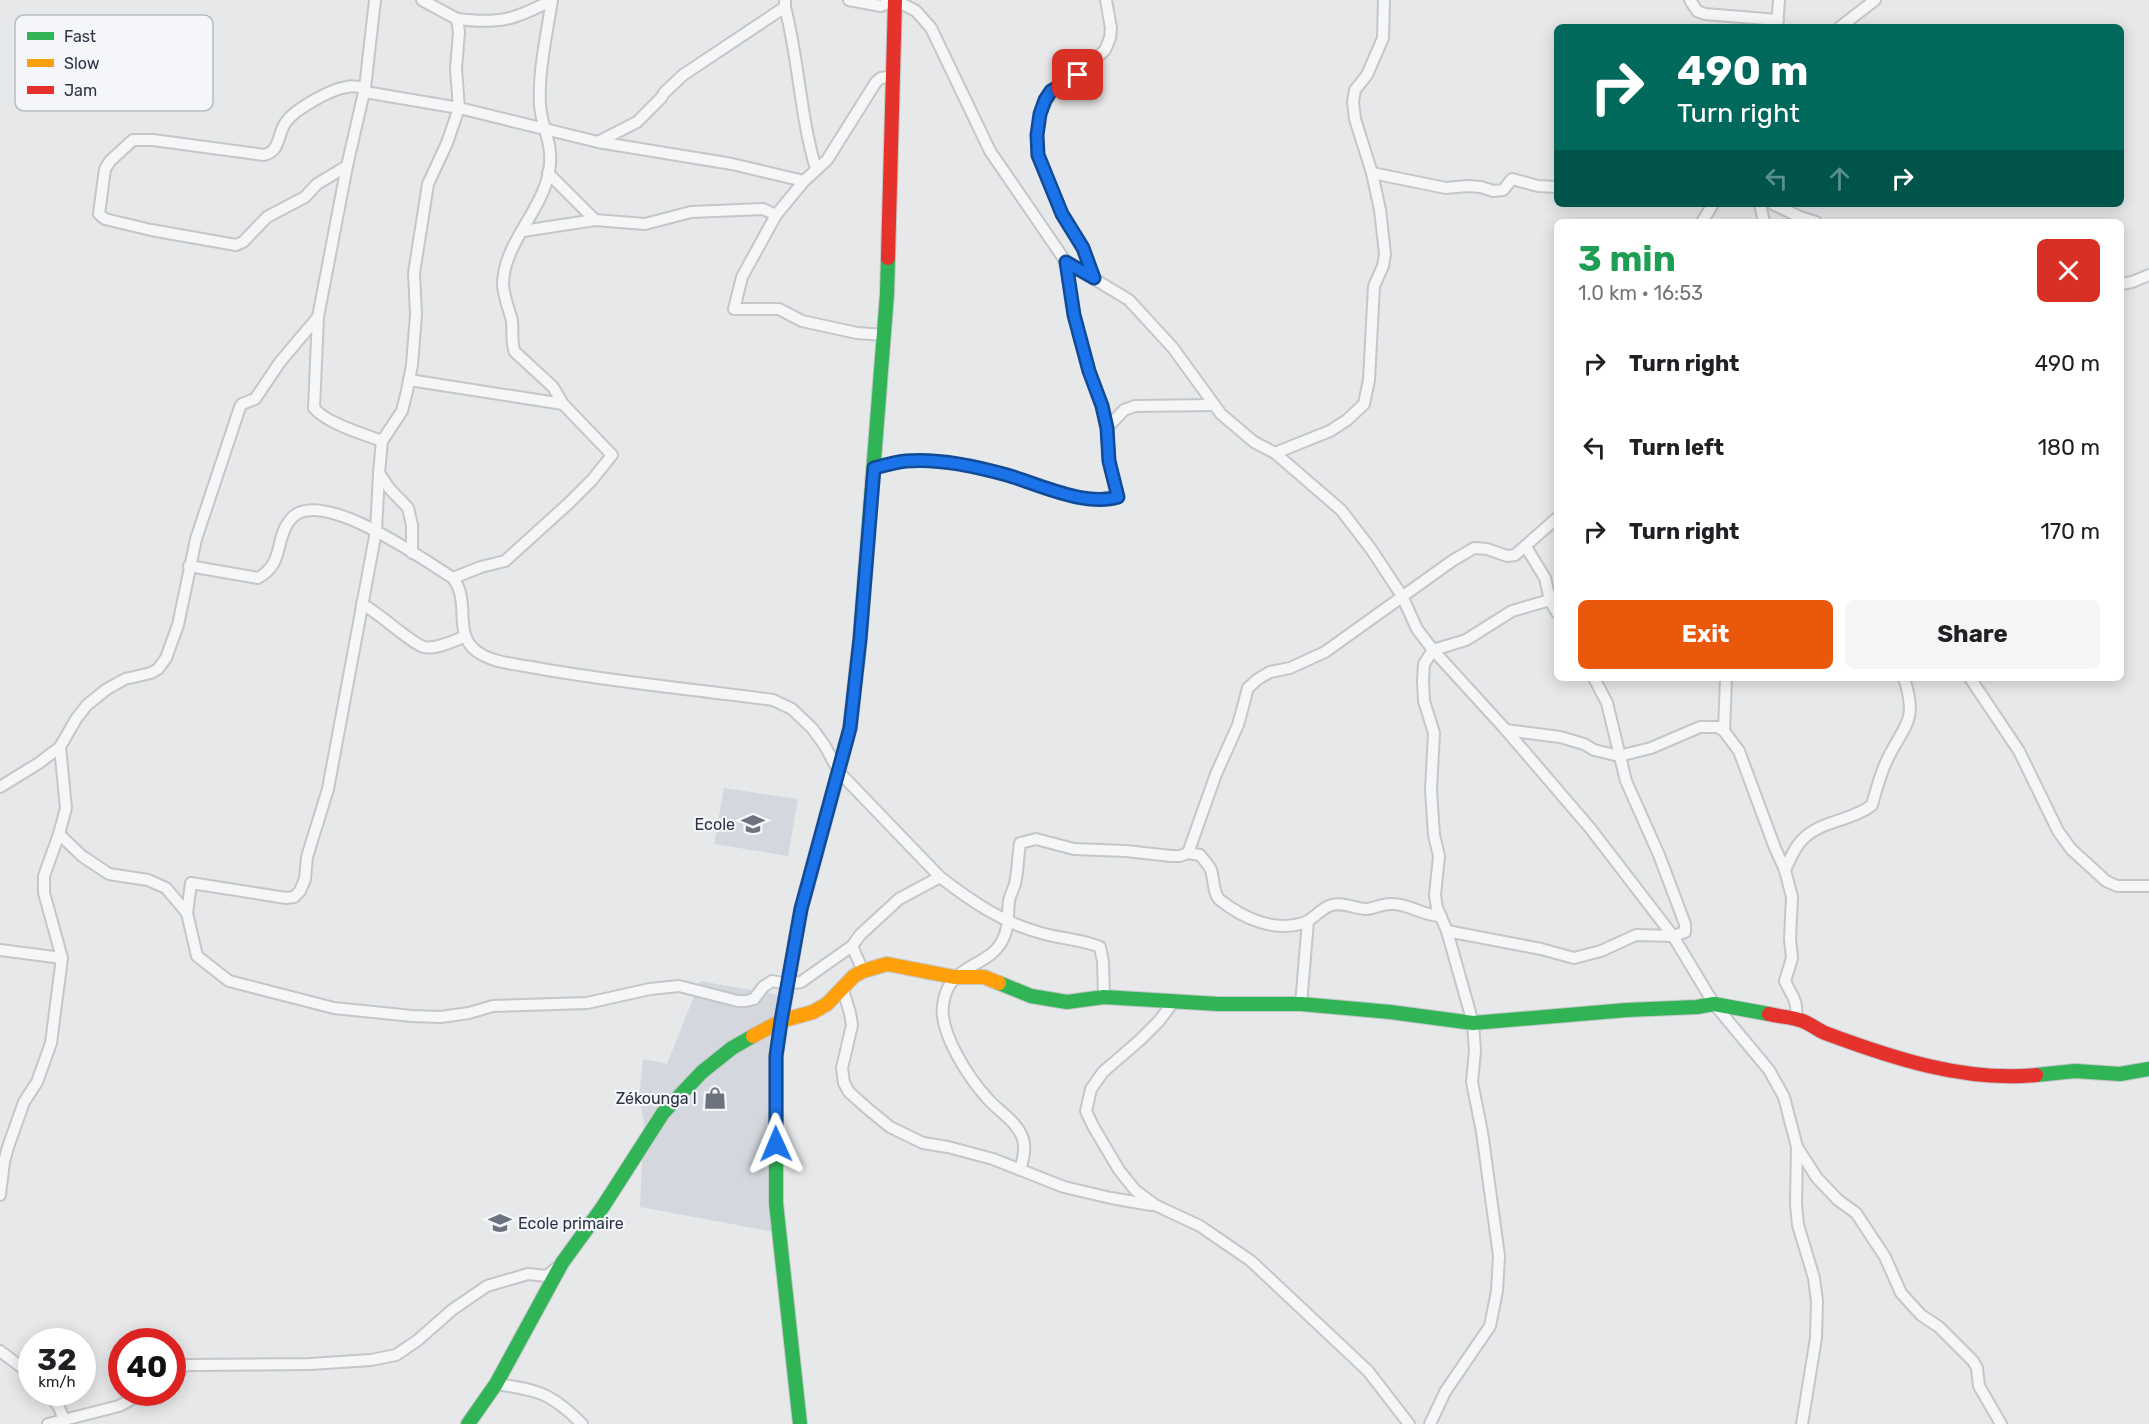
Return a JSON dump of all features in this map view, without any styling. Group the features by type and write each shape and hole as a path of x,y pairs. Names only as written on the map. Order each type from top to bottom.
{"street":[{"path":"375,0 365,90 347,166 318,317 314,408 330,419 382,441"},
{"path":"422,0 457,19 488,22 526,14 552,0"},
{"path":"453,578 505,561 569,503 612,455 563,404 553,387 518,356 513,348 514,332 503,283 509,251 535,208 548,173 551,148 542,114 540,91 552,0"},
{"path":"849,0 881,6 895,0"},
{"path":"800,1424 776,1203 775,1077 781,1021 801,909 850,728 860,639 884,335 895,0"},
{"path":"874,468 905,461 945,462 1007,475 1058,493 1114,499 1119,493 1109,461 1107,428 1102,406 1089,371 1074,315 1066,262 990,151 931,28 916,11 895,0"},
{"path":"1094,278 1083,248 1062,214 1050,186 1038,155 1037,135 1040,114 1051,91 1078,75 1105,50 1111,28 1106,0"},
{"path":"1275,453 1330,431 1347,420 1364,404 1370,380 1374,286 1383,266 1385,254 1380,210 1372,173 1355,119 1353,102 1355,90 1367,75 1383,38 1384,0"},
{"path":"1690,0 1697,11 1706,14 1777,24 1779,0"},
{"path":"1844,24 1875,0"},
{"path":"598,142 637,122 683,75 785,3 795,51 809,146 816,170"},
{"path":"457,19 459,32 456,69 459,108 447,143 428,184 414,273 416,314 409,380 402,411 382,441 376,531 328,789 307,857 305,879 300,891 294,897 286,898 191,883 187,913 197,956 229,981 343,1009 412,1016 441,1017 469,1013 493,1006 587,1003 650,989 679,986 746,1001 754,999 771,981 787,984 801,982 852,946 860,934 898,899 940,878"},
{"path":"884,335 857,333 802,321 779,309 734,309 742,277 776,215 804,181 826,160 876,82 893,75"},
{"path":"347,166 317,184 305,197 267,217 243,242 236,245 151,230 105,219 99,214 105,169 110,161 133,140 153,140 264,155 272,154 286,121 319,98 344,87 459,108 598,142 732,164 804,181"},
{"path":"548,173 595,220"},
{"path":"1372,173 1446,188 1467,186 1497,191 1503,190 1512,178 1538,186 1554,187"},
{"path":"1779,207 1806,219"},
{"path":"523,231 595,220 645,224 691,212 763,208 776,215"},
{"path":"1066,262 1118,292 1144,314 1173,348 1214,405 1239,430 1275,453 1341,510 1371,549 1402,596 1417,629 1432,650 1506,730 1590,828 1673,936 1714,1004 1769,1070 1784,1097 1797,1147 1798,1225 1814,1278 1817,1310 1816,1338 1802,1424"},
{"path":"2124,283 2149,275"},
{"path":"0,787 60,747 87,705 125,679 151,673 163,663 178,625 189,566 219,466 241,405 255,399 280,362 318,317"},
{"path":"409,380 563,404"},
{"path":"1107,428 1124,410 1135,406 1214,405"},
{"path":"379,473 389,488 408,508 412,525 412,553"},
{"path":"189,566 258,578 268,572 277,558 288,521 301,511 332,512 376,531 453,578 460,588 464,637 476,651 498,661 569,674 773,700 792,709 812,728 825,746 838,772 940,878 974,903 1009,922 1039,933 1079,939 1100,947 1104,997"},
{"path":"1188,853 1216,774 1238,725 1248,688 1264,675 1290,668 1325,652 1452,561 1474,548 1487,549 1507,556 1515,555 1554,521"},
{"path":"1430,1424 1445,1392 1491,1326 1497,1291 1499,1256 1482,1132 1472,1082 1475,1051 1473,1023 1435,895 1439,856 1432,812 1434,733 1424,701 1424,664 1432,650 1466,640 1512,611 1553,598 1545,578 1526,547"},
{"path":"362,604 425,648 464,637"},
{"path":"1447,931 1541,949 1574,958 1601,951 1636,935 1673,936 1686,932 1659,855 1626,781 1607,703 1596,681"},
{"path":"1724,730 1726,681"},
{"path":"1785,870 1804,838 1820,827 1855,815 1872,805 1880,774 1908,721 1911,699 1905,681"},
{"path":"1972,681 2019,751 2058,831 2071,849 2106,881 2117,885 2149,886"},
{"path":"1506,730 1567,738 1594,750 1619,756 1651,748 1700,727 1718,727 1724,730 1739,751 1774,848 1785,870 1793,908 1790,939 1792,958 1785,981 1795,996 1798,1006 1796,1019"},
{"path":"0,1195 8,1148 24,1102 37,1082 51,1043 62,958 44,893 44,876 66,808 60,747"},
{"path":"59,834 82,856 109,874 148,880 166,888 187,913"},
{"path":"1020,1170 1024,1142 1020,1133 1010,1119 988,1099 962,1065 944,1022 943,1005 954,977 990,954 1001,943 1009,922 1008,907 1014,885 1020,843 1029,839 1042,840 1074,849 1171,856 1188,853 1200,855 1210,868 1216,896 1240,914 1278,926 1293,926 1308,921 1328,906 1336,904 1365,909 1392,904 1404,905 1426,915 1441,916"},
{"path":"1301,1004 1308,921"},
{"path":"852,946 863,971"},
{"path":"0,950 62,958"},
{"path":"468,1424 496,1384 562,1263 608,1199 663,1113 702,1072 732,1048 781,1021 813,1012 827,1004 842,987 863,971 887,964 954,977 975,976 993,979 1031,996 1067,1002 1104,997 1218,1004 1301,1004 1390,1012 1473,1023 1714,1004 1796,1019 1843,1039 1918,1064 1944,1070 2014,1077 2074,1071 2120,1074 2149,1069"},
{"path":"842,987 852,1025 842,1068 844,1083 849,1092 890,1127 923,1143 973,1153 1064,1187 1155,1205"},
{"path":"1174,1001 1159,1021 1103,1072 1091,1089 1086,1111 1093,1126 1119,1170 1135,1190 1155,1205 1200,1226 1251,1261 1368,1371 1409,1424"},
{"path":"1797,1147 1817,1178 1838,1200 1856,1213 1885,1257 1901,1293 1921,1315 1939,1327 1973,1361 1977,1368 1979,1386 2001,1424"},
{"path":"186,1366 310,1364 371,1360 396,1355 418,1340 452,1310 487,1286 528,1274 547,1276 562,1263"},
{"path":"0,1351 18,1365"},
{"path":"496,1384 551,1396 582,1424"},
{"path":"59,1406 64,1420"},
{"path":"48,1424 119,1406"}],"shaded area":[{"path":"724,788 798,799 788,856 714,844"},
{"path":"700,981 785,996 781,1021 780,1233 640,1207 644,1122 639,1099 643,1059 667,1064"}],"traffic: fast":[{"path":"816,854 850,728 860,639 888,258"},
{"path":"999,983 1031,996 1067,1002 1104,997 1218,1004 1301,1004 1390,1012 1473,1023 1714,1004 1769,1014"},
{"path":"782,1016 776,1056 776,1203 800,1424"},
{"path":"468,1424 496,1384 562,1263 602,1208 663,1113 702,1072 732,1048 753,1036"},
{"path":"2036,1075 2075,1071 2120,1074 2149,1069"}],"traffic: slow":[{"path":"753,1036 781,1021 813,1012 827,1004 854,976 887,964 954,977 984,977 999,983"}],"traffic: jam":[{"path":"888,258 895,0"},
{"path":"782,1016 801,909 816,854"},
{"path":"1769,1014 1801,1020 1825,1033 1850,1042 1929,1066 1982,1075 2036,1075"}],"place":[{"name":"Ecole","path":"753,824"},
{"name":"Zékounga I","path":"715,1098"},
{"name":"Ecole primaire","path":"500,1223"}],"route":[{"path":"776,1144 776,1056 787,984 801,909 850,728 874,468 905,461 945,462 1007,475 1058,493 1108,500 1118,497 1119,493 1109,461 1107,428 1074,315 1066,262 1094,278 1083,248 1062,214 1038,155 1037,135 1045,100 1051,91 1078,75"}]}
